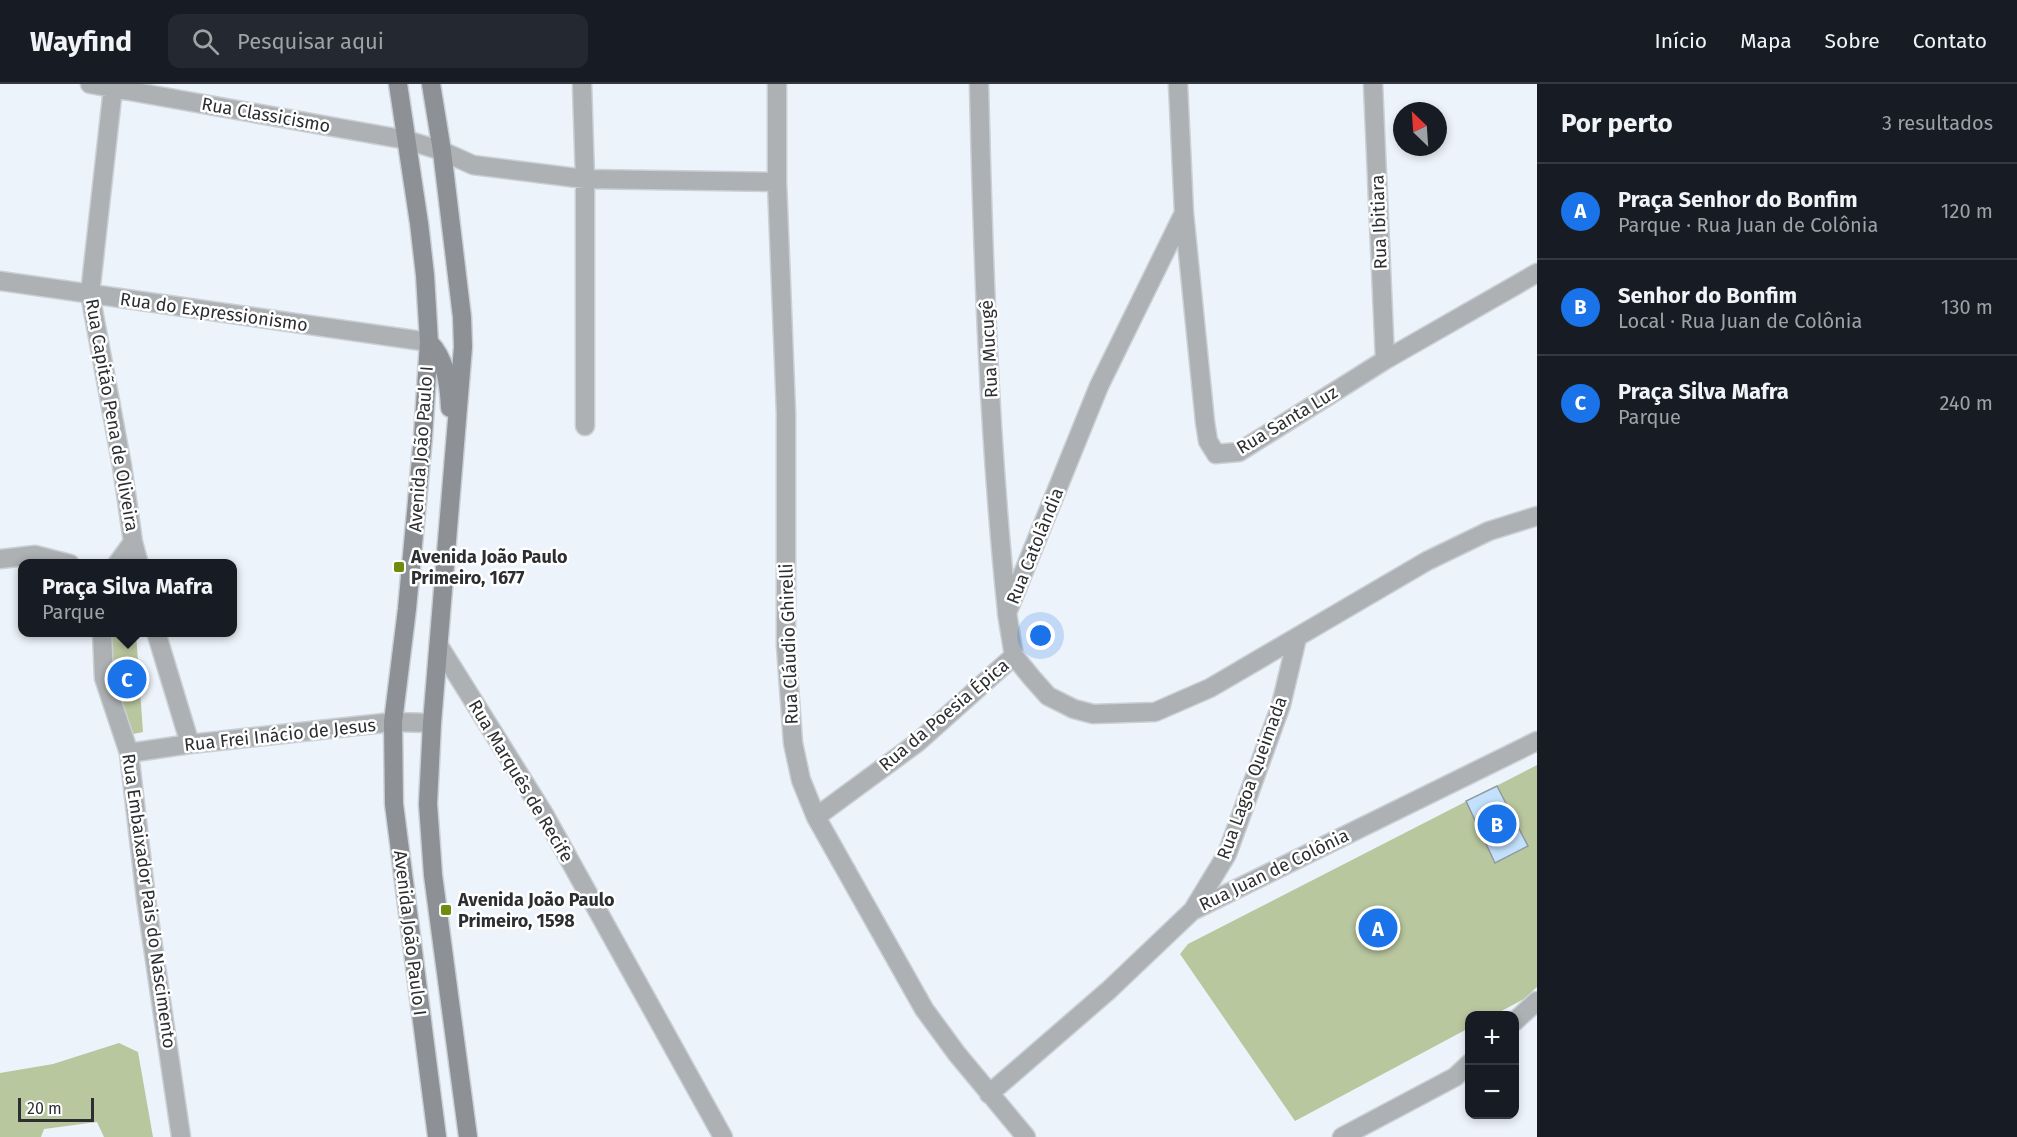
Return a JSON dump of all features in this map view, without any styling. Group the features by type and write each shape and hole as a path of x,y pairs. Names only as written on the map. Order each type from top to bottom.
{"main road":[{"name":"Avenida João Paulo I","path":"398,84 425,275 429,342 423,437 407,609 393,722 394,804 437,1137"},
{"name":"Avenida João Paulo I","path":"431,84 442,150 462,318 463,347 432,723 428,804 433,875 468,1137"},
{"path":"429,342 439,351 449,388 454,475"}],"street":[{"name":"Rua Classicismo","path":"90,84 112,86 407,140 442,150 473,165 585,179 777,182"},
{"path":"582,84 585,179 585,426"},
{"name":"Rua Cláudio Ghirelli","path":"777,84 777,182 786,413 786,645 793,743 801,780 816,817 924,1009 957,1054 1026,1137"},
{"name":"Rua Mucugê","path":"979,84 982,215 998,524 1007,613"},
{"name":"Rua Catolândia","path":"1014,656 1007,613 1099,386 1184,213 1178,84"},
{"name":"Rua Ibitiara","path":"1373,84 1385,360"},
{"name":"Rua Capitão Pena de Oliveira","path":"112,86 90,294 138,559"},
{"name":"Rua Santa Luz","path":"1184,213 1205,422 1208,441 1216,454 1239,452 1385,360 1537,273"},
{"name":"Rua do Expressionismo","path":"0,281 429,342"},
{"path":"1014,656 1048,696 1074,709 1093,714 1155,712 1210,688 1427,561 1489,531 1537,516"},
{"path":"121,559 133,542"},
{"path":"0,559 35,555 51,559"},
{"name":"Rua Embaixador Pais do Nascimento","path":"102,637 104,678 129,753 146,899 181,1137"},
{"path":"157,637 190,744"},
{"name":"Rua Lagoa Queimada","path":"1192,911 1227,854 1281,705 1297,638"},
{"name":"Rua Marquês de Recife","path":"440,646 544,813 723,1137"},
{"name":"Rua da Poesia Épica","path":"816,817 918,742 1014,656"},
{"name":"Rua Frei Inácio de Jesus","path":"129,753 190,744 393,722 432,723"},
{"name":"Rua Juan de Colônia","path":"989,1094 1109,990 1192,911 1537,741"},
{"path":"1519,1018 1537,1001"},
{"path":"1342,1137 1455,1077 1468,1065"}],"green space":[{"path":"110,637 136,637 143,732 123,736"},
{"path":"1537,765 1537,987 1524,999 1502,1011 1465,1011 1465,1030 1295,1121 1180,954 1188,944"},
{"path":"119,1043 138,1052 153,1137 104,1137 97,1122 44,1129 41,1137 0,1137 0,1073 53,1064"}],"building":[{"path":"1497,786 1528,846 1495,863 1466,801"}],"place":[{"name":"Avenida João Paulo Primeiro, 1677","path":"399,567"},
{"name":"Praça Silva Mafra","path":"127,679"},
{"name":"Senhor do Bonfim","path":"1497,824"},
{"name":"Avenida João Paulo Primeiro, 1598","path":"446,910"},
{"name":"Praça Senhor do Bonfim","path":"1378,928"}]}
